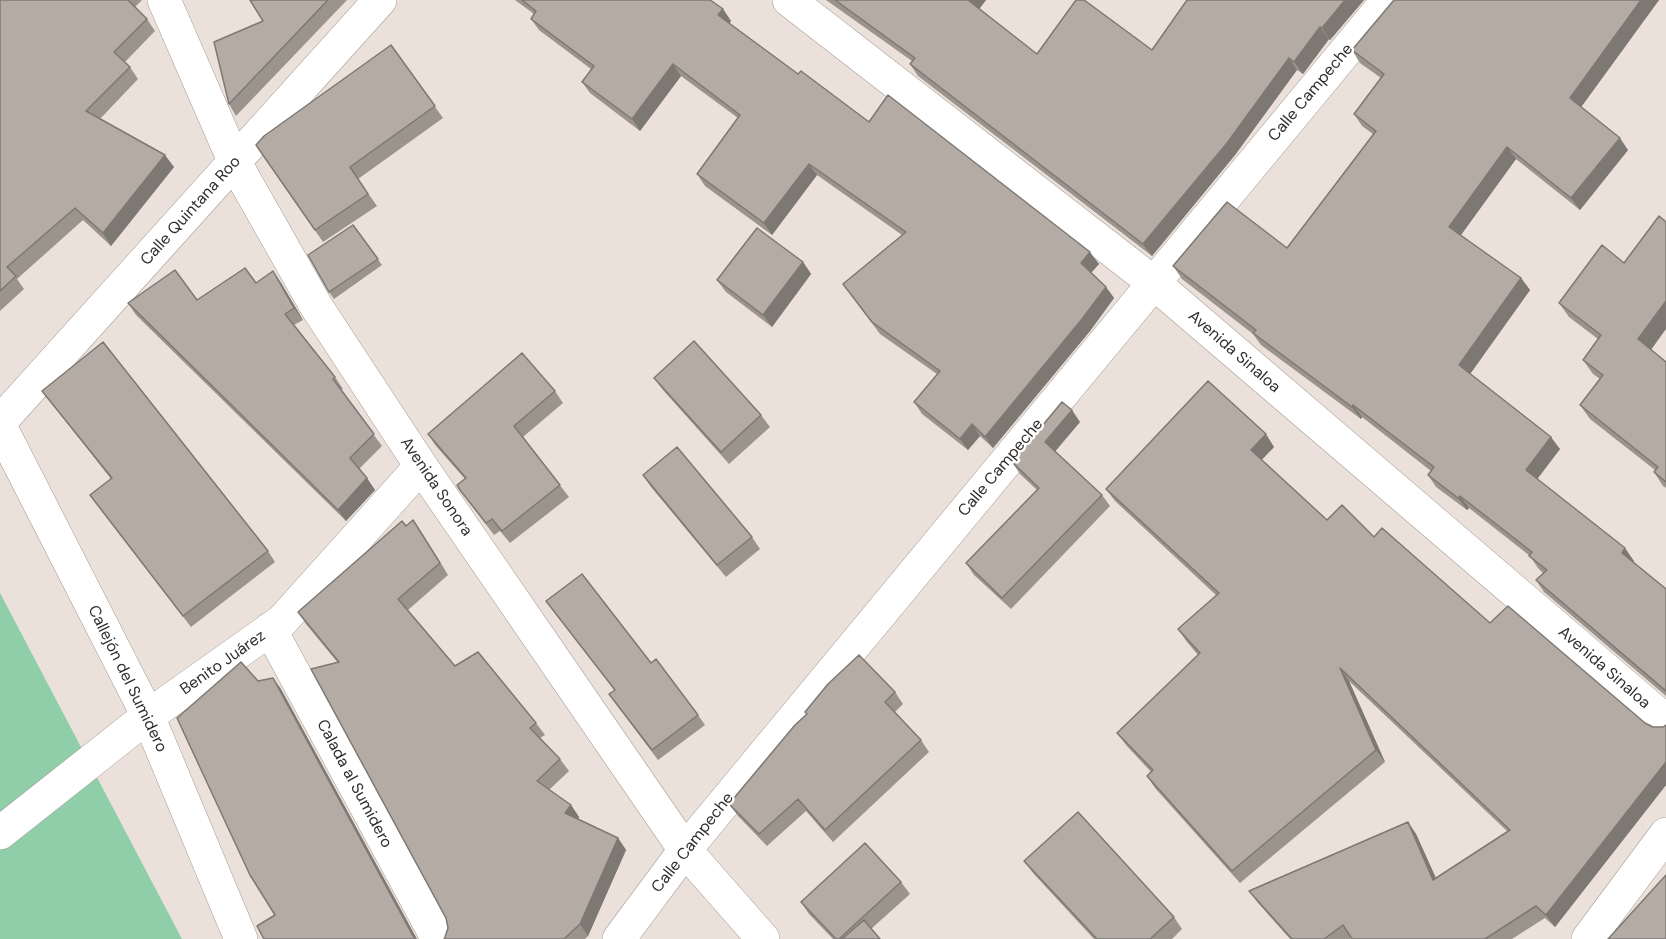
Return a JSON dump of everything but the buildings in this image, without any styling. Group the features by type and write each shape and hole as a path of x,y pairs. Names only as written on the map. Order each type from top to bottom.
{"street":[{"name":"Avenida Sonora","path":"164,0 235,163 316,306 421,466 685,850 763,939"},
{"name":"Calle Quintana Roo","path":"0,424 380,0"},
{"name":"Avenida Sinaloa","path":"789,0 1154,283 1666,721"},
{"name":"Calle Campeche","path":"619,939 685,850 1388,0"},
{"name":"Callejón del Sumidero","path":"0,424 148,716 241,939"},
{"name":"Benito Juárez","path":"0,833 148,716 282,621 421,466"},
{"name":"Calada al Sumidero","path":"270,629 438,939"},
{"path":"1588,939 1666,834"}],"green space":[{"path":"0,593 182,939 0,939"}]}
